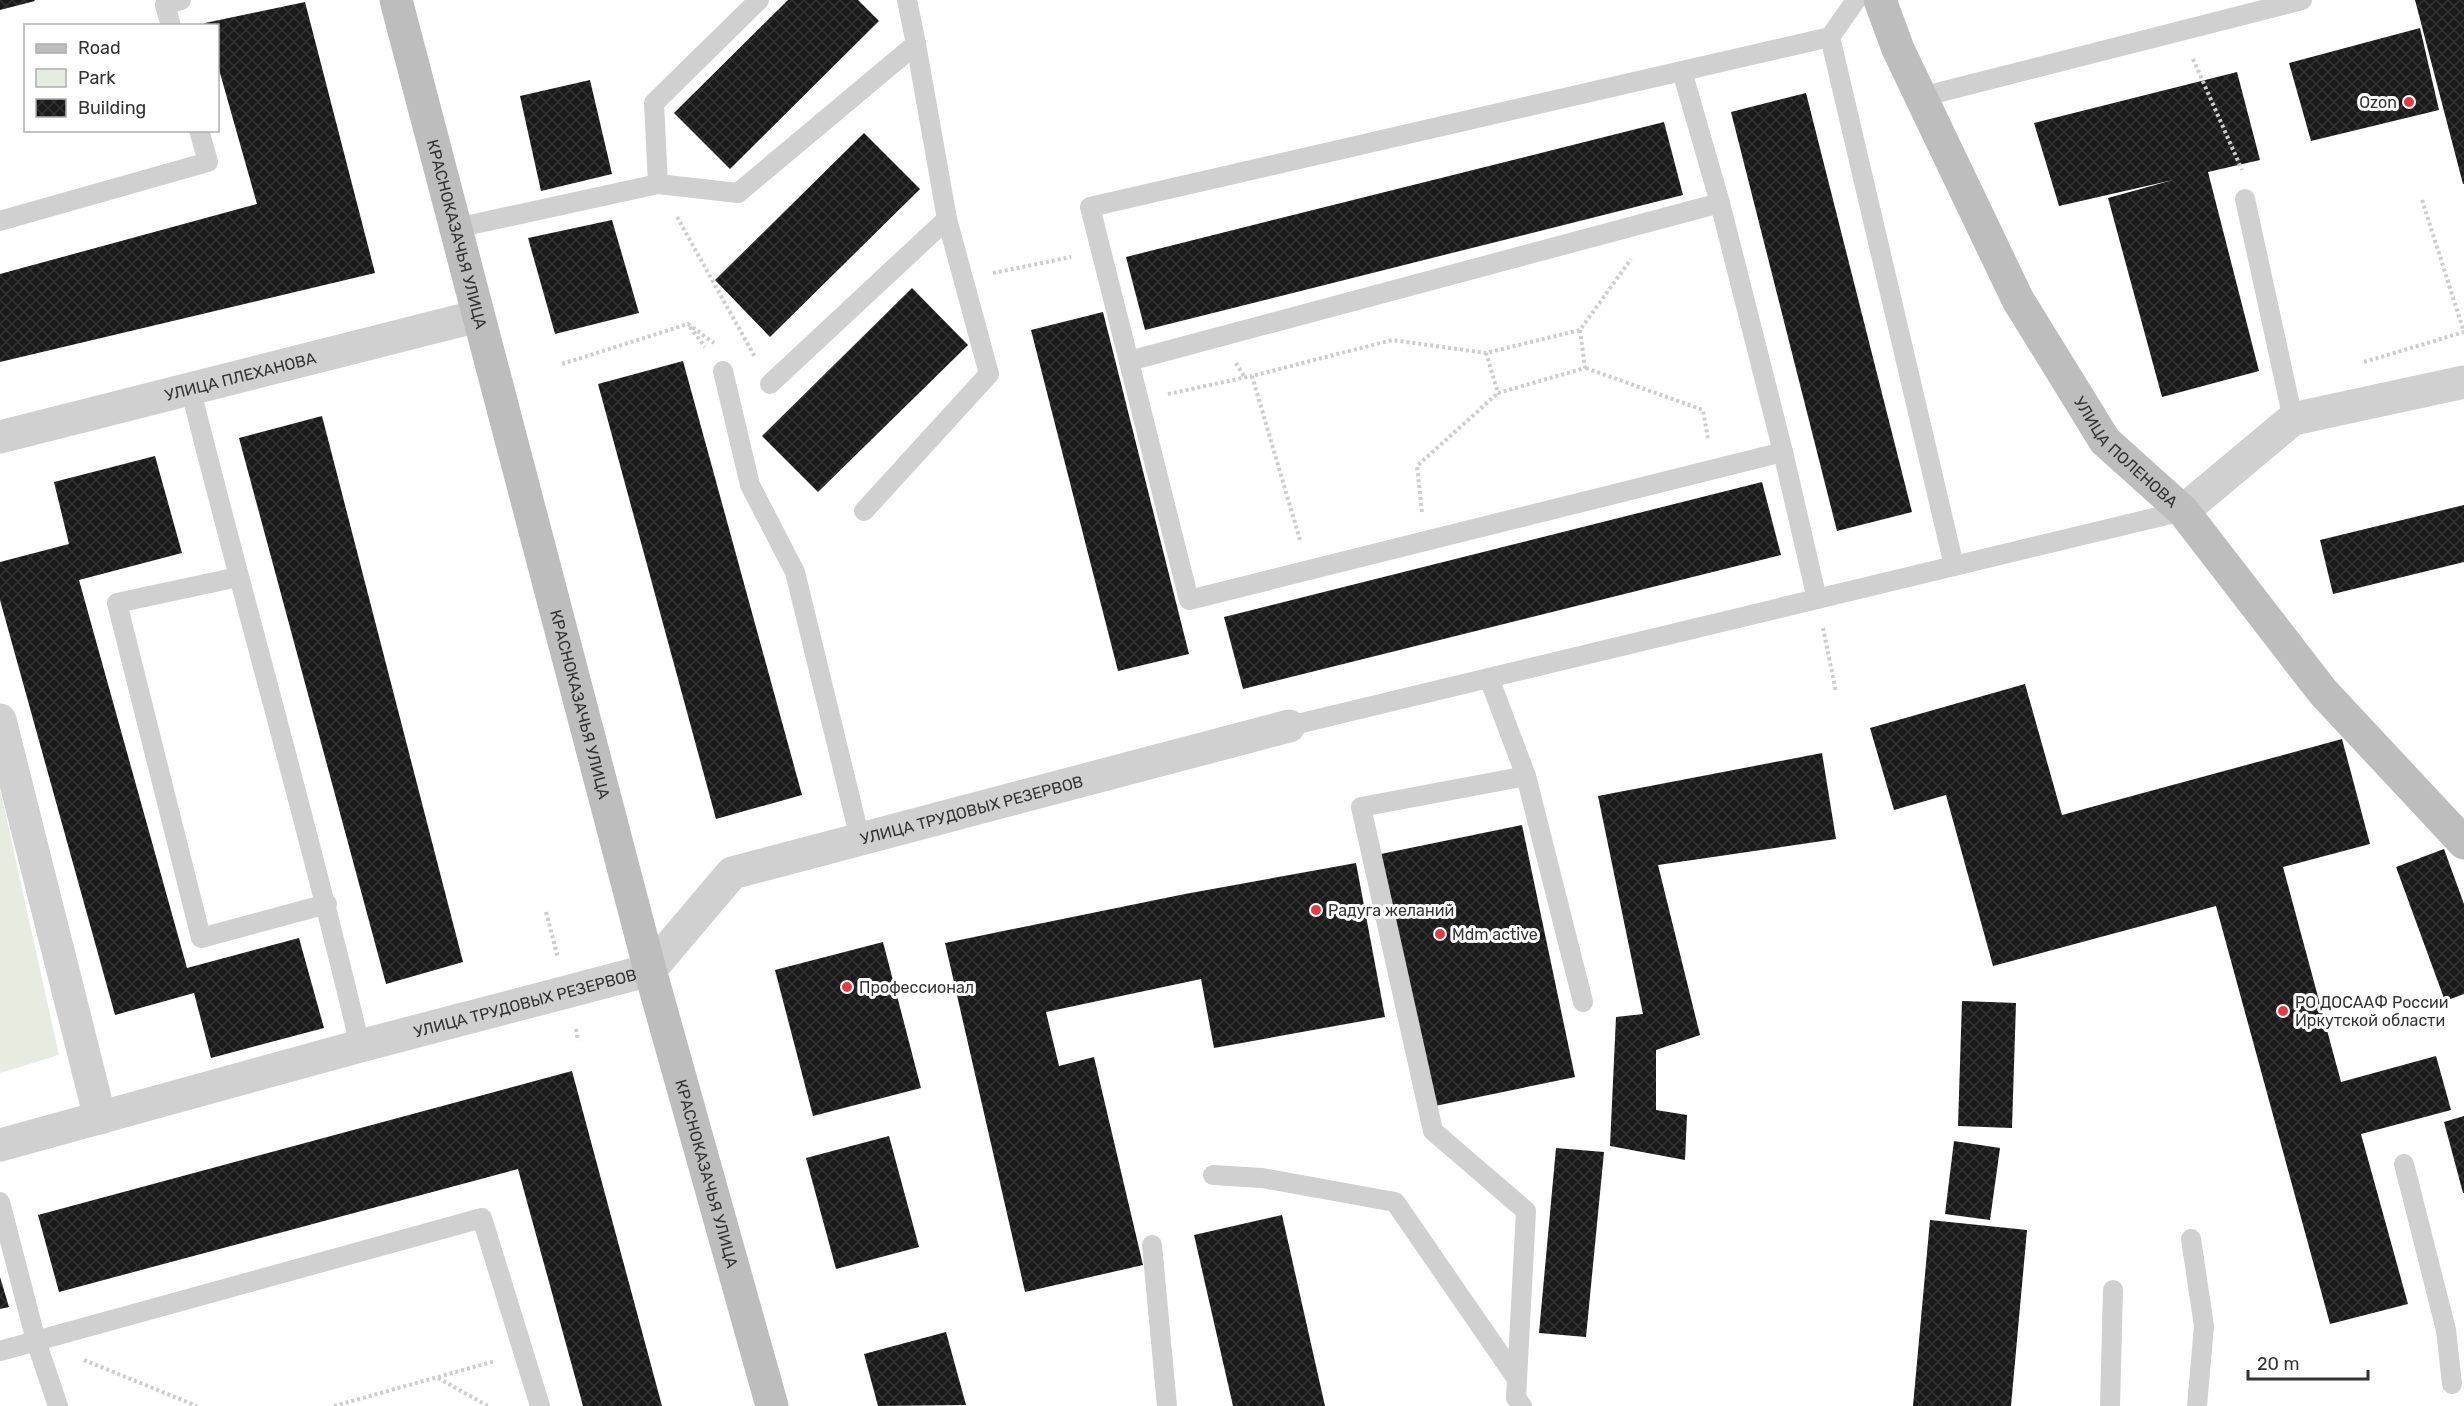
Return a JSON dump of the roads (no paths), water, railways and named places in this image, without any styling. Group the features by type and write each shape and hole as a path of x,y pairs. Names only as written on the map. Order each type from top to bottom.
{"street":[{"name":"КРАСНОКАЗАЧЬЯ УЛИЦА","path":"396,0 650,970 772,1406"},
{"name":"УЛИЦА ПОЛЕНОВА","path":"1880,0 1898,48 2018,300 2105,441 2183,511 2323,692 2464,843"},
{"name":"УЛИЦА ПЛЕХАНОВА","path":"0,437 190,387 478,316"},
{"path":"2183,511 2293,419 2464,382"},
{"path":"0,720 100,1118"},
{"name":"УЛИЦА ТРУДОВЫХ РЕЗЕРВОВ","path":"0,1145 360,1046 650,970 732,873 1289,726"}],"lane":[{"path":"658,184 654,104 759,0"},
{"path":"864,512 989,374 947,219 907,0"},
{"path":"1784,452 1189,600 1089,207 1830,37 1857,0"},
{"path":"1921,97 2302,0"},
{"path":"169,2 171,24"},
{"path":"1830,37 1954,566"},
{"path":"456,228 658,184 738,193 916,44"},
{"path":"1682,71 1720,203 1784,452 1816,599"},
{"path":"0,221 208,162 200,132"},
{"path":"2245,199 2293,419"},
{"path":"1128,361 1720,203"},
{"path":"770,384 947,219"},
{"path":"723,371 750,486 795,572 861,839"},
{"path":"190,387 238,577 327,904 360,1046"},
{"path":"1289,726 2183,511"},
{"path":"238,577 117,603 201,938 327,904"},
{"path":"1489,678 1526,776 1583,1002"},
{"path":"1522,1406 1516,1398 1526,1210 1433,1131 1361,807 1526,776"},
{"path":"2404,1164 2446,1330 2452,1384"},
{"path":"1213,1175 1262,1178 1395,1202 1517,1379"},
{"path":"0,1202 36,1341 58,1406"},
{"path":"0,1351 482,1218 540,1406"},
{"path":"2191,1239 2204,1326 2197,1406"},
{"path":"1152,1245 1167,1406"},
{"path":"2110,1406 2113,1290"}],"place":[{"name":"Ozon","path":"2409,102"},
{"name":"Радуга желаний","path":"1316,910"},
{"name":"Mdm active","path":"1440,934"},
{"name":"Профессионал","path":"847,987"},
{"name":"РО ДОСААФ России Иркутской области","path":"2283,1011"}]}
